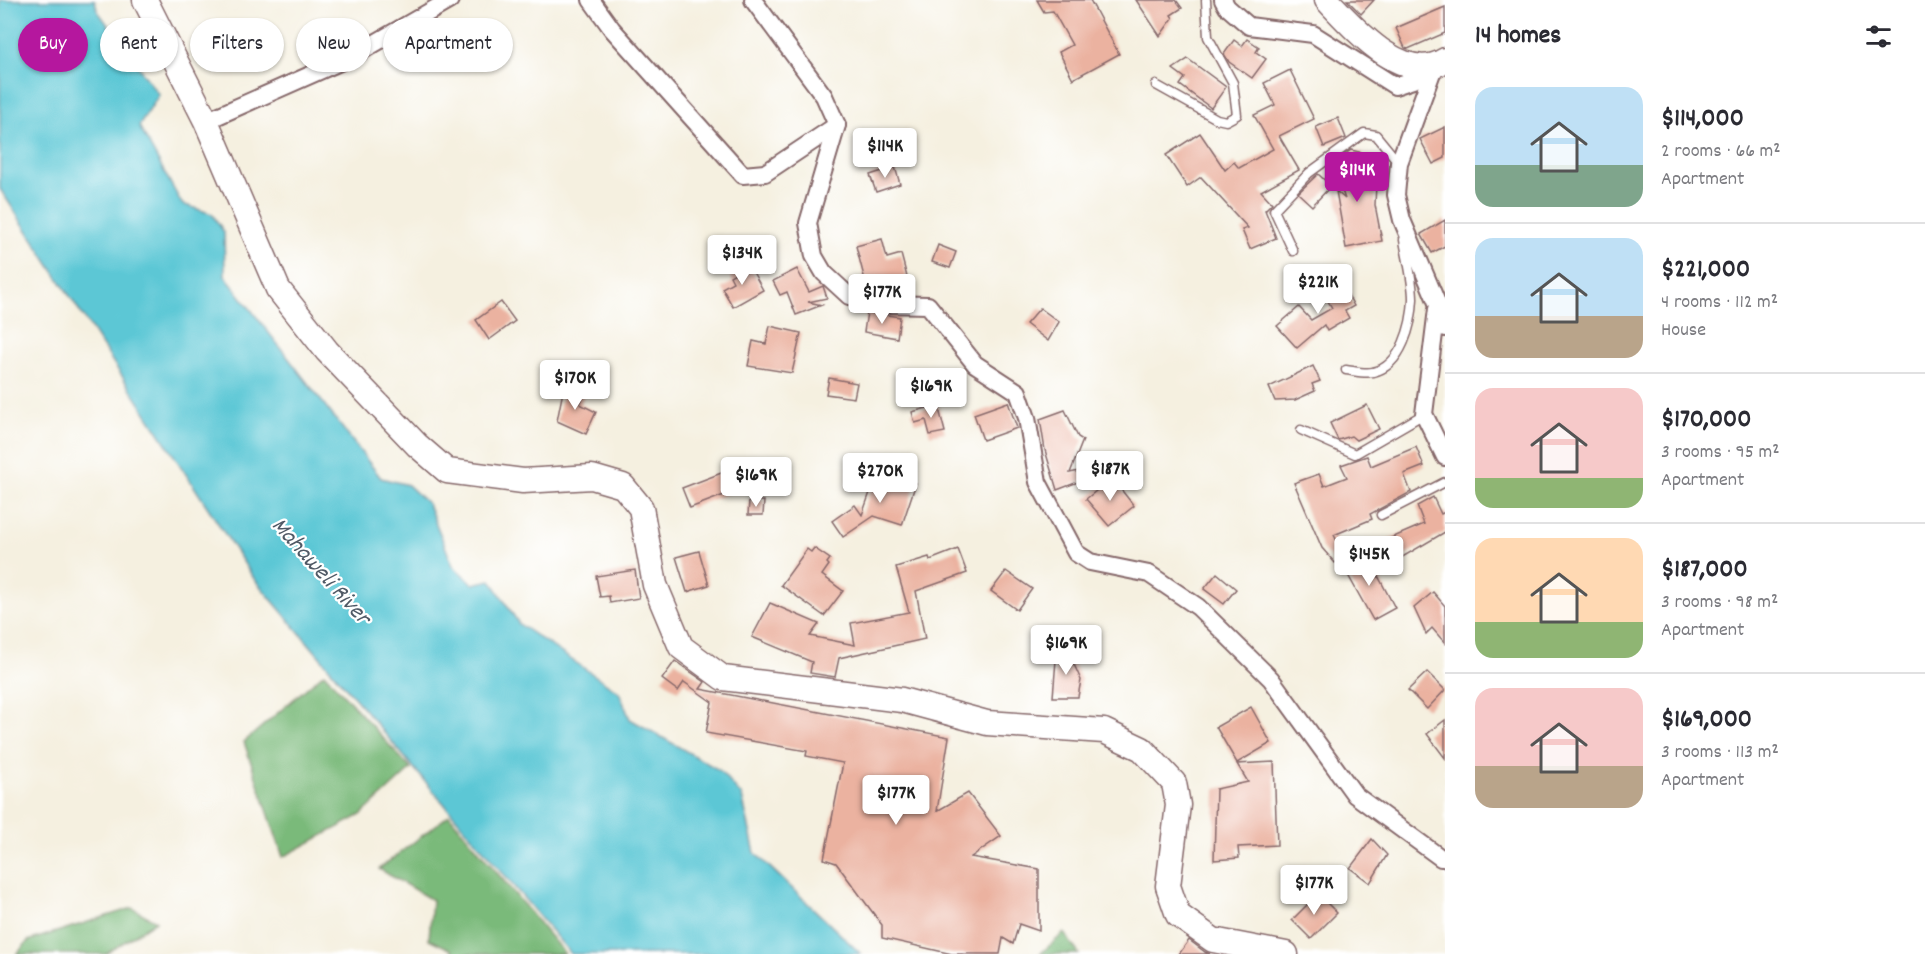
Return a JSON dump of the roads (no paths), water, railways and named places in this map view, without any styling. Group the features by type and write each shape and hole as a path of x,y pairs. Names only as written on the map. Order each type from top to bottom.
{"street":[{"path":"145,0 206,121 278,289 327,351 417,445 447,471 523,481 592,477 623,486 641,508 655,585 681,647 723,678 902,700 987,723 1104,731 1142,749 1174,783 1178,805 1168,886 1178,915 1213,940 1286,954"},
{"path":"206,121 351,57 450,0"},
{"path":"591,0 612,29 743,175 765,173 837,125"},
{"path":"753,0 824,96 837,125 808,223 814,256 824,273 849,296 884,304 928,305 975,364 1018,392 1028,418 1038,482 1076,553 1090,562 1149,574 1198,607 1271,679 1355,795 1441,858 1445,858"},
{"path":"1223,0 1227,7 1249,26 1312,34 1395,86 1416,79 1439,64"},
{"path":"1327,0 1366,41 1407,65 1439,64"},
{"path":"1439,64 1399,163 1396,195 1402,220 1438,305 1445,328"},
{"path":"1438,305 1429,358 1424,414 1445,458"}],"lane":[{"path":"1156,85 1216,119 1226,121 1238,115 1233,83 1208,37 1206,0"},
{"path":"1293,251 1274,210 1309,173 1364,133 1376,135 1399,163"},
{"path":"1346,370 1372,373 1382,369 1397,356 1407,335 1413,299 1402,220"},
{"path":"1301,430 1355,454 1424,414"},
{"path":"1381,515 1445,482"}],"water":[{"name":"Mahaweli River","path":"0,0 95,0 97,10 103,18 100,18 100,72 142,72 159,95 139,126 182,204 212,214 224,232 225,276 381,478 408,485 428,504 453,566 473,584 491,580 519,624 619,692 630,719 719,770 742,796 755,853 861,954 571,954 255,580 0,189"}]}
